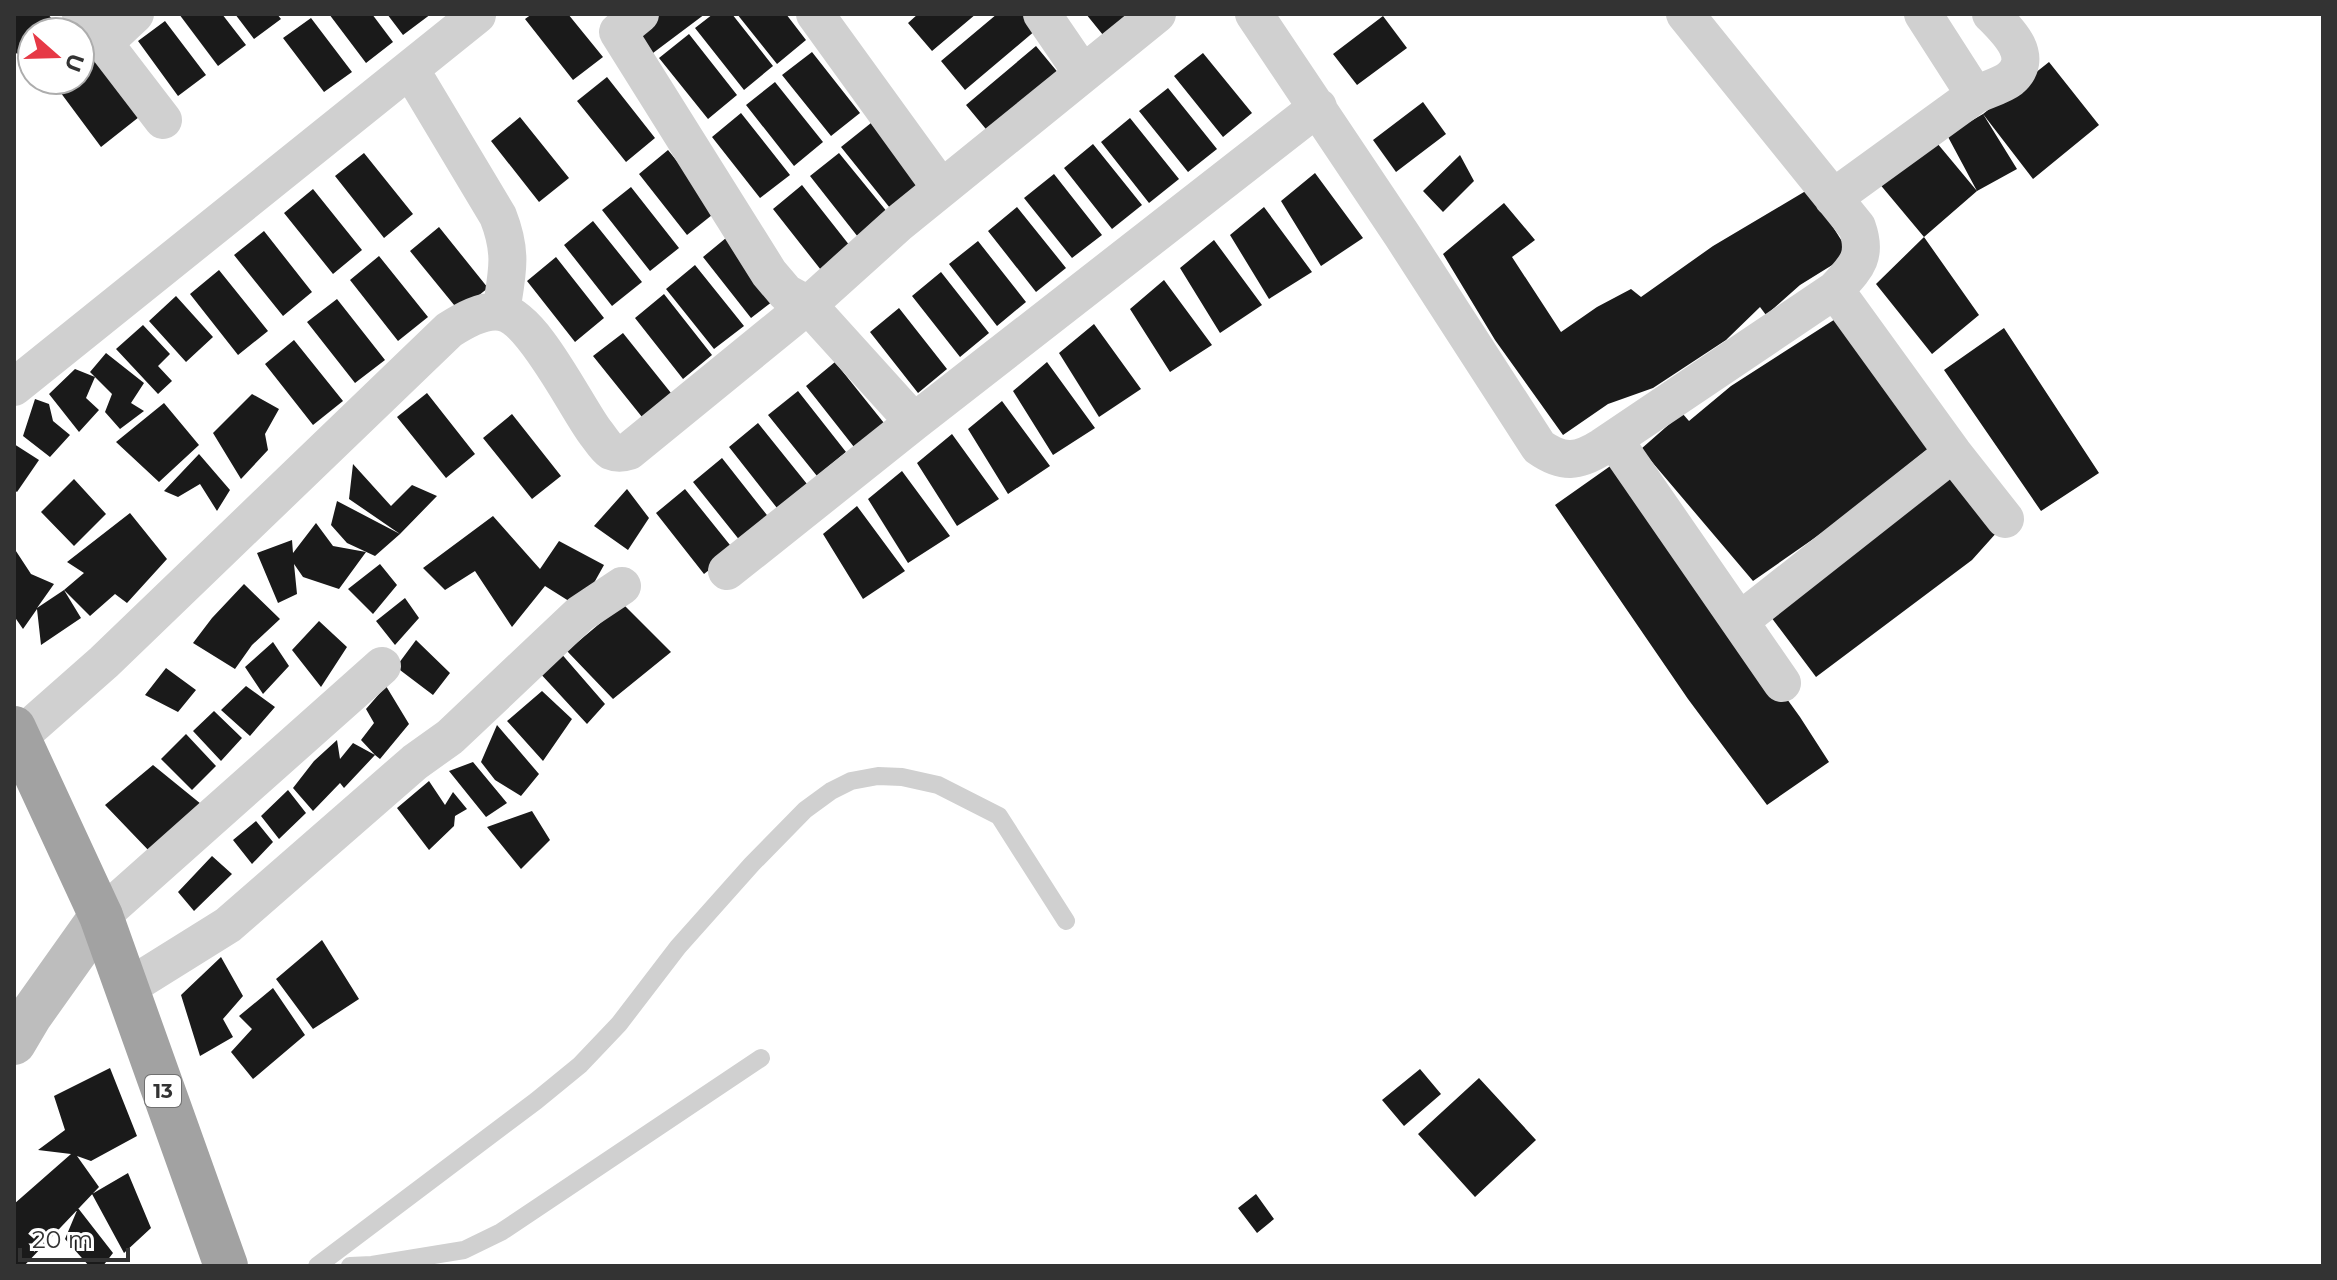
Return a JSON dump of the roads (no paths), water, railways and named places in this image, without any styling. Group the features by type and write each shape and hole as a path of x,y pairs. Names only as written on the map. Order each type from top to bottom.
{"highway":[{"name":"13","path":"16,732 101,916 226,1266"}],"main road":[{"path":"14,1043 101,916"}],"street":[{"path":"81,14 163,120"},
{"path":"104,43 135,14"},
{"path":"815,14 941,188"},
{"path":"1042,14 1083,74"},
{"path":"16,732 104,662 449,330 475,316 501,312 515,318 530,332 608,449 622,453 629,451 808,305 941,188 1157,14"},
{"path":"1254,14 1539,447 1556,458 1576,461 1614,440 1835,290 1861,257 1863,244 1857,227 1685,14"},
{"path":"1923,14 1975,95"},
{"path":"1833,198 1975,95 2010,79 2021,55 2017,42 1991,14"},
{"path":"14,387 477,15"},
{"path":"622,20 769,273 786,293 808,305 914,422"},
{"path":"410,69 498,216 509,251 501,312"},
{"path":"727,571 1318,107"},
{"path":"1835,290 1953,453 2005,519"},
{"path":"1614,440 1782,683"},
{"path":"1741,620 1953,453"},
{"path":"127,988 228,925 415,762 450,737 580,614 622,586"},
{"path":"101,916 382,666"}],"lane":[{"path":"317,1266 580,1065 619,1024 678,947 752,864 805,810 851,781 878,776 902,777 938,785 999,816 1066,921"},
{"path":"350,1266 464,1250 501,1232 761,1058"}]}
